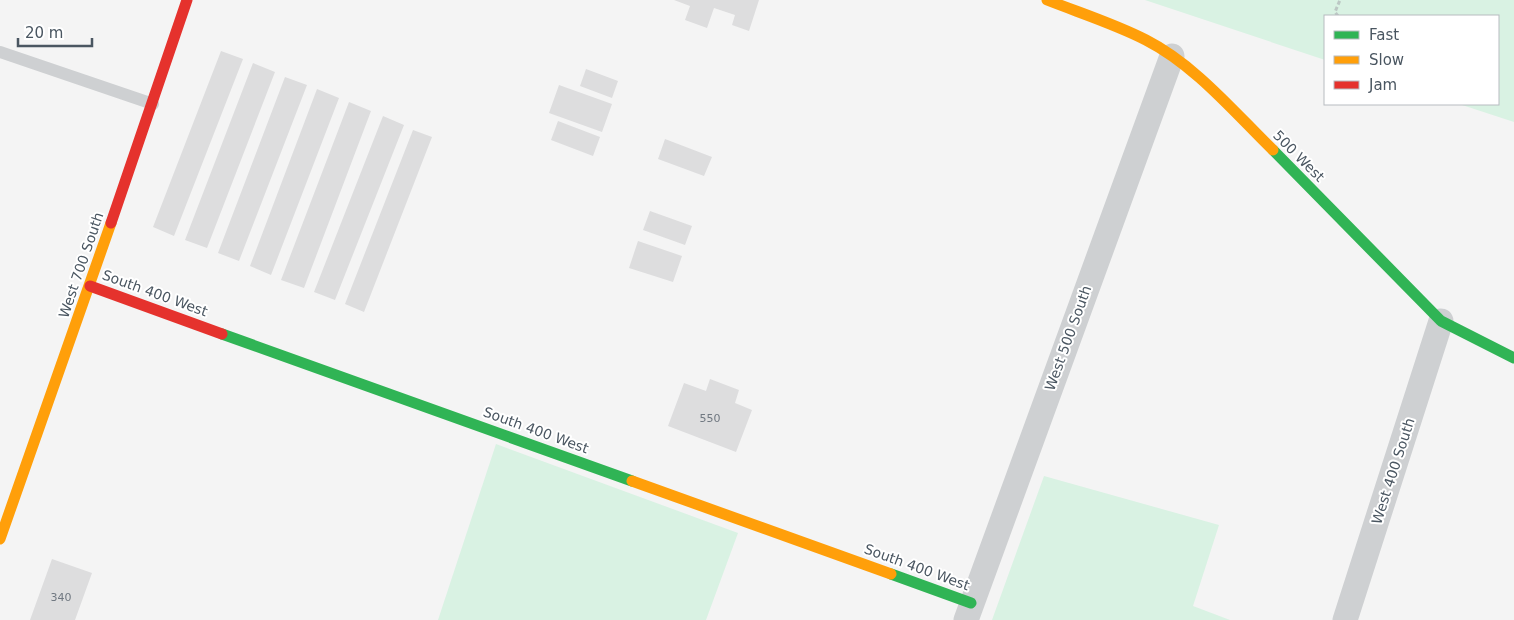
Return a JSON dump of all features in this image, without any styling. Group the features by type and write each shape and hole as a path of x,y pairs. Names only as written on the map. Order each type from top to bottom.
{"street":[{"name":"West 700 South","path":"0,539 90,286 187,0"},
{"name":"500 West","path":"1047,0 1146,40 1172,56 1219,96 1441,321 1514,358"},
{"name":"West 500 South","path":"969,612 1172,56"},
{"name":"South 400 West","path":"90,286 969,612"},
{"name":"West 400 South","path":"1345,620 1441,321"}],"lane":[{"path":"0,52 153,104"}],"path":[{"path":"1337,15 1335,12 1340,0"}],"green space":[{"path":"1145,0 1514,0 1514,122 1462,105 1499,105 1499,15 1324,15 1324,60"},
{"path":"496,444 738,533 706,620 438,620"},
{"path":"1044,476 1219,525 1193,606 1230,620 992,620"}],"building":[{"path":"674,0 759,0 749,31 732,25 735,15 714,8 707,28 685,20 690,6"},
{"path":"221,51 243,59 174,236 153,227"},
{"path":"253,63 275,72 207,248 185,240"},
{"path":"586,69 618,81 612,98 580,86"},
{"path":"285,77 307,85 239,261 218,253"},
{"path":"559,85 612,104 602,132 549,113"},
{"path":"317,89 339,98 271,275 250,266"},
{"path":"349,102 371,111 304,288 281,280"},
{"path":"383,116 404,125 335,300 314,292"},
{"path":"558,121 600,137 593,156 551,140"},
{"path":"413,130 432,137 364,312 345,304"},
{"path":"665,139 712,157 704,176 658,159"},
{"path":"650,211 692,226 685,245 643,230"},
{"path":"638,241 682,256 673,282 629,268"},
{"path":"710,379 739,390 735,403 752,410 736,452 668,426 684,383 706,391"},
{"path":"52,559 92,573 75,620 30,620"}],"traffic: fast":[{"path":"1273,150 1441,321 1514,358"},
{"path":"222,334 632,481"},
{"path":"891,574 971,603"}],"traffic: slow":[{"path":"1047,0 1122,29 1164,50 1213,90 1273,150"},
{"path":"0,539 111,223"},
{"path":"632,481 891,574"}],"traffic: jam":[{"path":"111,223 187,0"},
{"path":"90,286 222,334"}]}
